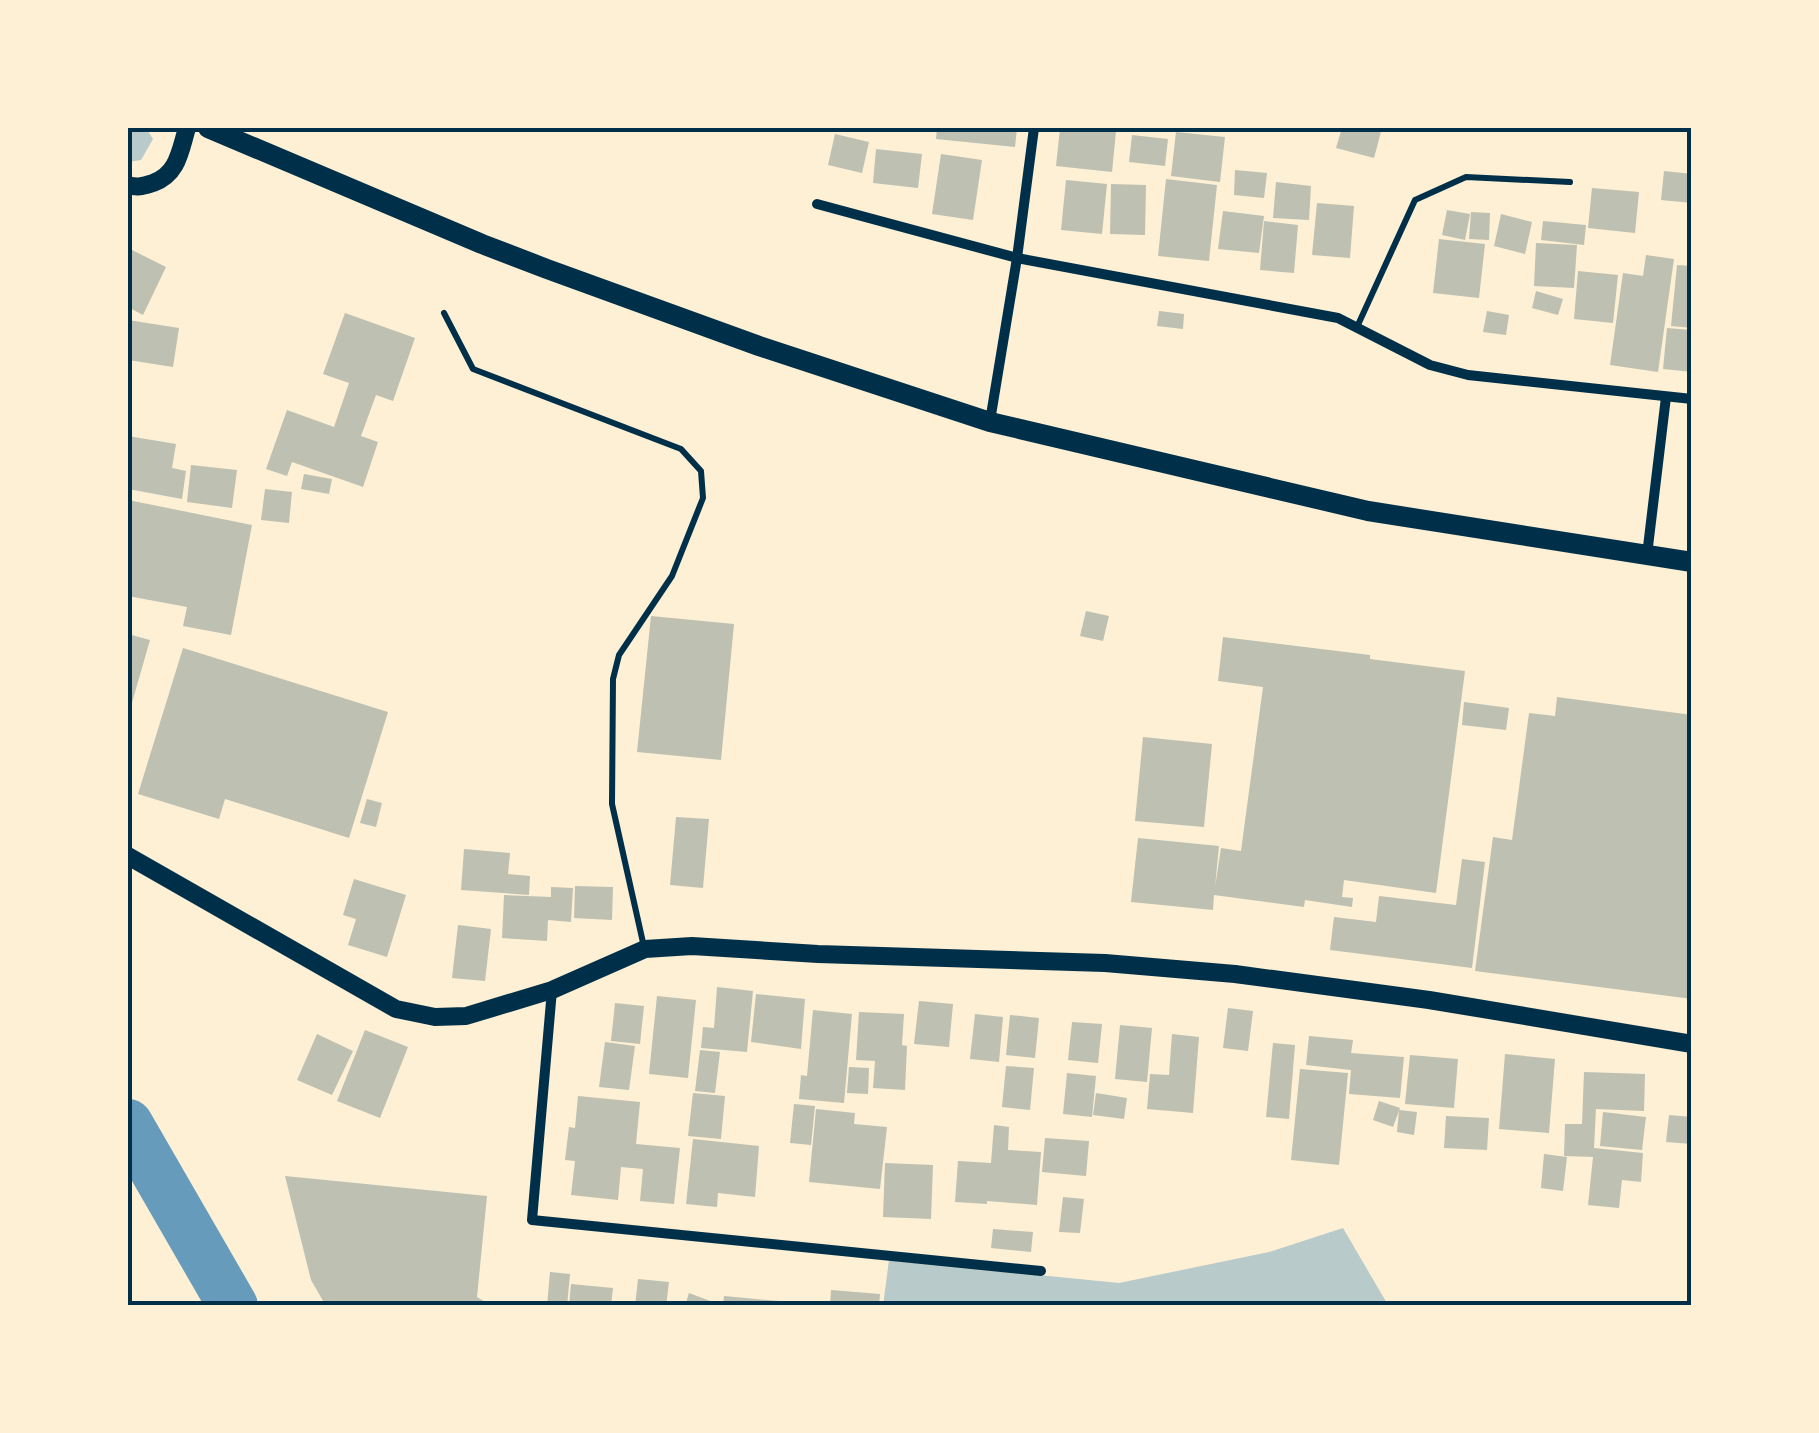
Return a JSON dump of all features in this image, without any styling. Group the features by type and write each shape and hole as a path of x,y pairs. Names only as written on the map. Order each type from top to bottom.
{"main road":[{"path":"208,128 547,269 760,346 990,422 1368,511 1692,562"}],"street":[{"path":"128,185 138,188 164,179 176,166 187,128"},
{"path":"990,422 1034,128"},
{"path":"816,204 1017,258 1338,318 1430,365 1468,375 1692,399"},
{"path":"1647,556 1666,397"},
{"path":"128,856 396,1009 435,1017 466,1016 552,990 645,948 692,946 818,954 1105,962 1180,969 1429,1000 1692,1044"},
{"path":"552,990 532,1220 1041,1271"}],"lane":[{"path":"1357,328 1416,200 1466,177 1570,182"},
{"path":"444,314 473,369 682,449 701,470 702,498 672,576 619,654 614,679 612,804 645,948"}],"shaded area":[{"path":"128,128 146,128 153,139 141,160 128,162"},
{"path":"1343,1228 1388,1305 883,1306 889,1260 1119,1283 1269,1252"}],"building":[{"path":"937,128 1017,128 1015,147 936,139"},
{"path":"1060,128 1116,131 1112,172 1056,166"},
{"path":"1342,128 1382,128 1374,158 1336,148"},
{"path":"1176,132 1225,137 1220,182 1171,176"},
{"path":"835,134 869,142 862,173 828,165"},
{"path":"1132,135 1168,139 1165,166 1129,162"},
{"path":"876,149 922,154 918,188 873,183"},
{"path":"941,154 982,160 973,220 932,214"},
{"path":"1235,170 1267,173 1264,198 1234,195"},
{"path":"1664,171 1692,174 1692,203 1661,200"},
{"path":"1166,179 1217,185 1209,261 1158,256"},
{"path":"1066,180 1107,184 1102,234 1061,230"},
{"path":"1276,182 1311,186 1309,220 1273,218"},
{"path":"1111,184 1146,185 1145,235 1110,234"},
{"path":"1592,188 1639,192 1635,233 1588,228"},
{"path":"1317,203 1354,206 1350,258 1312,255"},
{"path":"1447,210 1470,214 1465,240 1442,235"},
{"path":"1223,211 1264,216 1259,253 1218,249"},
{"path":"1471,212 1490,213 1489,240 1469,239"},
{"path":"1501,214 1532,222 1525,254 1494,246"},
{"path":"1264,221 1298,225 1294,273 1260,270"},
{"path":"1543,221 1586,225 1584,245 1541,240"},
{"path":"1439,239 1485,244 1479,298 1433,293"},
{"path":"1536,243 1577,245 1574,288 1534,286"},
{"path":"128,248 166,267 143,315 128,307"},
{"path":"1646,255 1674,259 1658,372 1610,365 1623,273 1643,276"},
{"path":"1677,265 1692,266 1692,328 1671,326"},
{"path":"1578,271 1618,275 1613,323 1574,319"},
{"path":"1536,291 1563,299 1558,315 1532,308"},
{"path":"1159,311 1184,314 1183,329 1157,326"},
{"path":"1487,311 1509,315 1506,335 1483,332"},
{"path":"345,313 415,338 393,401 376,395 361,436 378,442 363,487 292,462 287,476 266,469 287,410 334,427 349,383 323,374"},
{"path":"128,320 179,328 173,367 128,360"},
{"path":"1667,328 1692,330 1692,372 1663,369"},
{"path":"128,436 176,444 172,468 186,471 182,499 128,489"},
{"path":"191,465 237,470 232,508 187,502"},
{"path":"304,474 332,479 329,494 301,489"},
{"path":"265,489 292,492 289,523 261,520"},
{"path":"128,500 252,525 231,635 183,626 187,607 128,596"},
{"path":"1086,611 1109,616 1103,641 1080,636"},
{"path":"651,616 734,624 721,760 637,752"},
{"path":"128,634 150,640 129,713 128,713"},
{"path":"1223,637 1465,671 1436,893 1344,880 1342,897 1353,898 1352,907 1305,900 1304,907 1214,895 1213,910 1131,902 1138,838 1219,846 1215,887 1221,848 1241,851 1263,687 1218,681"},
{"path":"183,648 388,712 349,838 225,799 219,819 138,794"},
{"path":"1557,697 1692,715 1692,999 1475,971 1493,837 1512,840 1529,713 1555,716"},
{"path":"1464,702 1509,708 1506,730 1462,725"},
{"path":"1143,737 1212,744 1204,827 1135,821"},
{"path":"367,799 382,803 376,827 360,823"},
{"path":"676,817 709,819 703,888 670,885"},
{"path":"464,849 510,853 508,874 530,876 529,895 461,890"},
{"path":"1462,859 1485,862 1472,968 1330,950 1334,917 1376,922 1379,896 1456,905"},
{"path":"354,879 406,895 387,957 348,945 356,919 343,915"},
{"path":"575,886 613,887 612,920 574,918"},
{"path":"551,887 573,888 571,922 548,920 547,941 502,938 504,895 551,897"},
{"path":"458,925 491,929 485,981 452,978"},
{"path":"717,987 753,991 747,1052 701,1048 703,1027 714,1028"},
{"path":"756,994 805,999 801,1049 751,1042"},
{"path":"657,996 696,1000 688,1078 649,1074"},
{"path":"919,1001 953,1004 949,1047 914,1044"},
{"path":"615,1003 644,1006 640,1044 611,1041"},
{"path":"1228,1008 1253,1011 1248,1051 1223,1048"},
{"path":"813,1010 852,1014 844,1103 799,1099 801,1075 807,1076"},
{"path":"859,1012 904,1014 905,1090 873,1088 875,1061 856,1060"},
{"path":"975,1014 1003,1017 999,1062 970,1059"},
{"path":"1010,1015 1039,1018 1035,1058 1006,1055"},
{"path":"1072,1022 1102,1024 1098,1063 1068,1060"},
{"path":"1120,1025 1152,1028 1147,1082 1115,1079"},
{"path":"365,1030 408,1047 380,1118 337,1101"},
{"path":"317,1034 353,1051 332,1095 297,1080"},
{"path":"1172,1034 1199,1037 1193,1113 1147,1109 1150,1074 1169,1075"},
{"path":"1309,1036 1353,1040 1351,1053 1404,1057 1400,1098 1349,1094 1351,1070 1306,1065"},
{"path":"605,1042 635,1046 629,1090 599,1087"},
{"path":"1273,1043 1295,1045 1289,1119 1266,1117"},
{"path":"700,1050 720,1052 715,1093 695,1091"},
{"path":"1505,1054 1555,1059 1549,1133 1499,1129"},
{"path":"1410,1055 1458,1059 1454,1108 1405,1104"},
{"path":"1006,1066 1034,1068 1030,1110 1002,1107"},
{"path":"849,1067 869,1068 868,1094 847,1093"},
{"path":"1300,1069 1348,1073 1339,1165 1291,1160"},
{"path":"1584,1072 1645,1074 1644,1111 1596,1109 1594,1148 1643,1153 1641,1182 1622,1180 1619,1208 1588,1205 1593,1157 1564,1156 1565,1124 1582,1124"},
{"path":"1067,1073 1096,1076 1092,1117 1063,1114"},
{"path":"693,1093 725,1096 721,1139 688,1136"},
{"path":"1096,1093 1127,1098 1124,1119 1093,1115"},
{"path":"578,1096 640,1102 636,1144 680,1148 674,1204 640,1201 643,1169 621,1167 618,1200 571,1195 575,1161 565,1160 569,1127 575,1128"},
{"path":"1379,1101 1400,1108 1393,1127 1373,1120"},
{"path":"794,1104 815,1106 811,1145 790,1143"},
{"path":"816,1109 855,1113 854,1124 887,1127 880,1189 809,1182"},
{"path":"1399,1110 1417,1112 1414,1135 1397,1132"},
{"path":"1603,1112 1646,1117 1642,1150 1600,1146"},
{"path":"1669,1115 1692,1117 1692,1144 1666,1142"},
{"path":"1446,1116 1489,1118 1487,1150 1444,1148"},
{"path":"994,1125 1009,1127 1008,1150 1041,1152 1037,1205 955,1202 958,1161 991,1163"},
{"path":"1045,1138 1089,1141 1086,1176 1042,1172"},
{"path":"693,1139 759,1146 755,1197 718,1193 717,1207 686,1204"},
{"path":"1544,1154 1567,1157 1563,1191 1541,1188"},
{"path":"885,1163 933,1165 931,1219 883,1217"},
{"path":"285,1176 487,1196 477,1297 492,1306 326,1306 311,1280"},
{"path":"1063,1197 1084,1199 1080,1233 1059,1232"},
{"path":"993,1229 1033,1232 1031,1252 991,1248"},
{"path":"550,1272 570,1274 567,1306 547,1306"},
{"path":"638,1279 669,1282 666,1306 635,1306"},
{"path":"571,1284 613,1288 611,1306 569,1306"},
{"path":"831,1290 880,1294 879,1306 830,1306"},
{"path":"689,1293 721,1305 721,1306 685,1306"},
{"path":"724,1296 779,1301 779,1306 723,1306"}],"waterway":[{"path":"128,1124 233,1306"}]}
